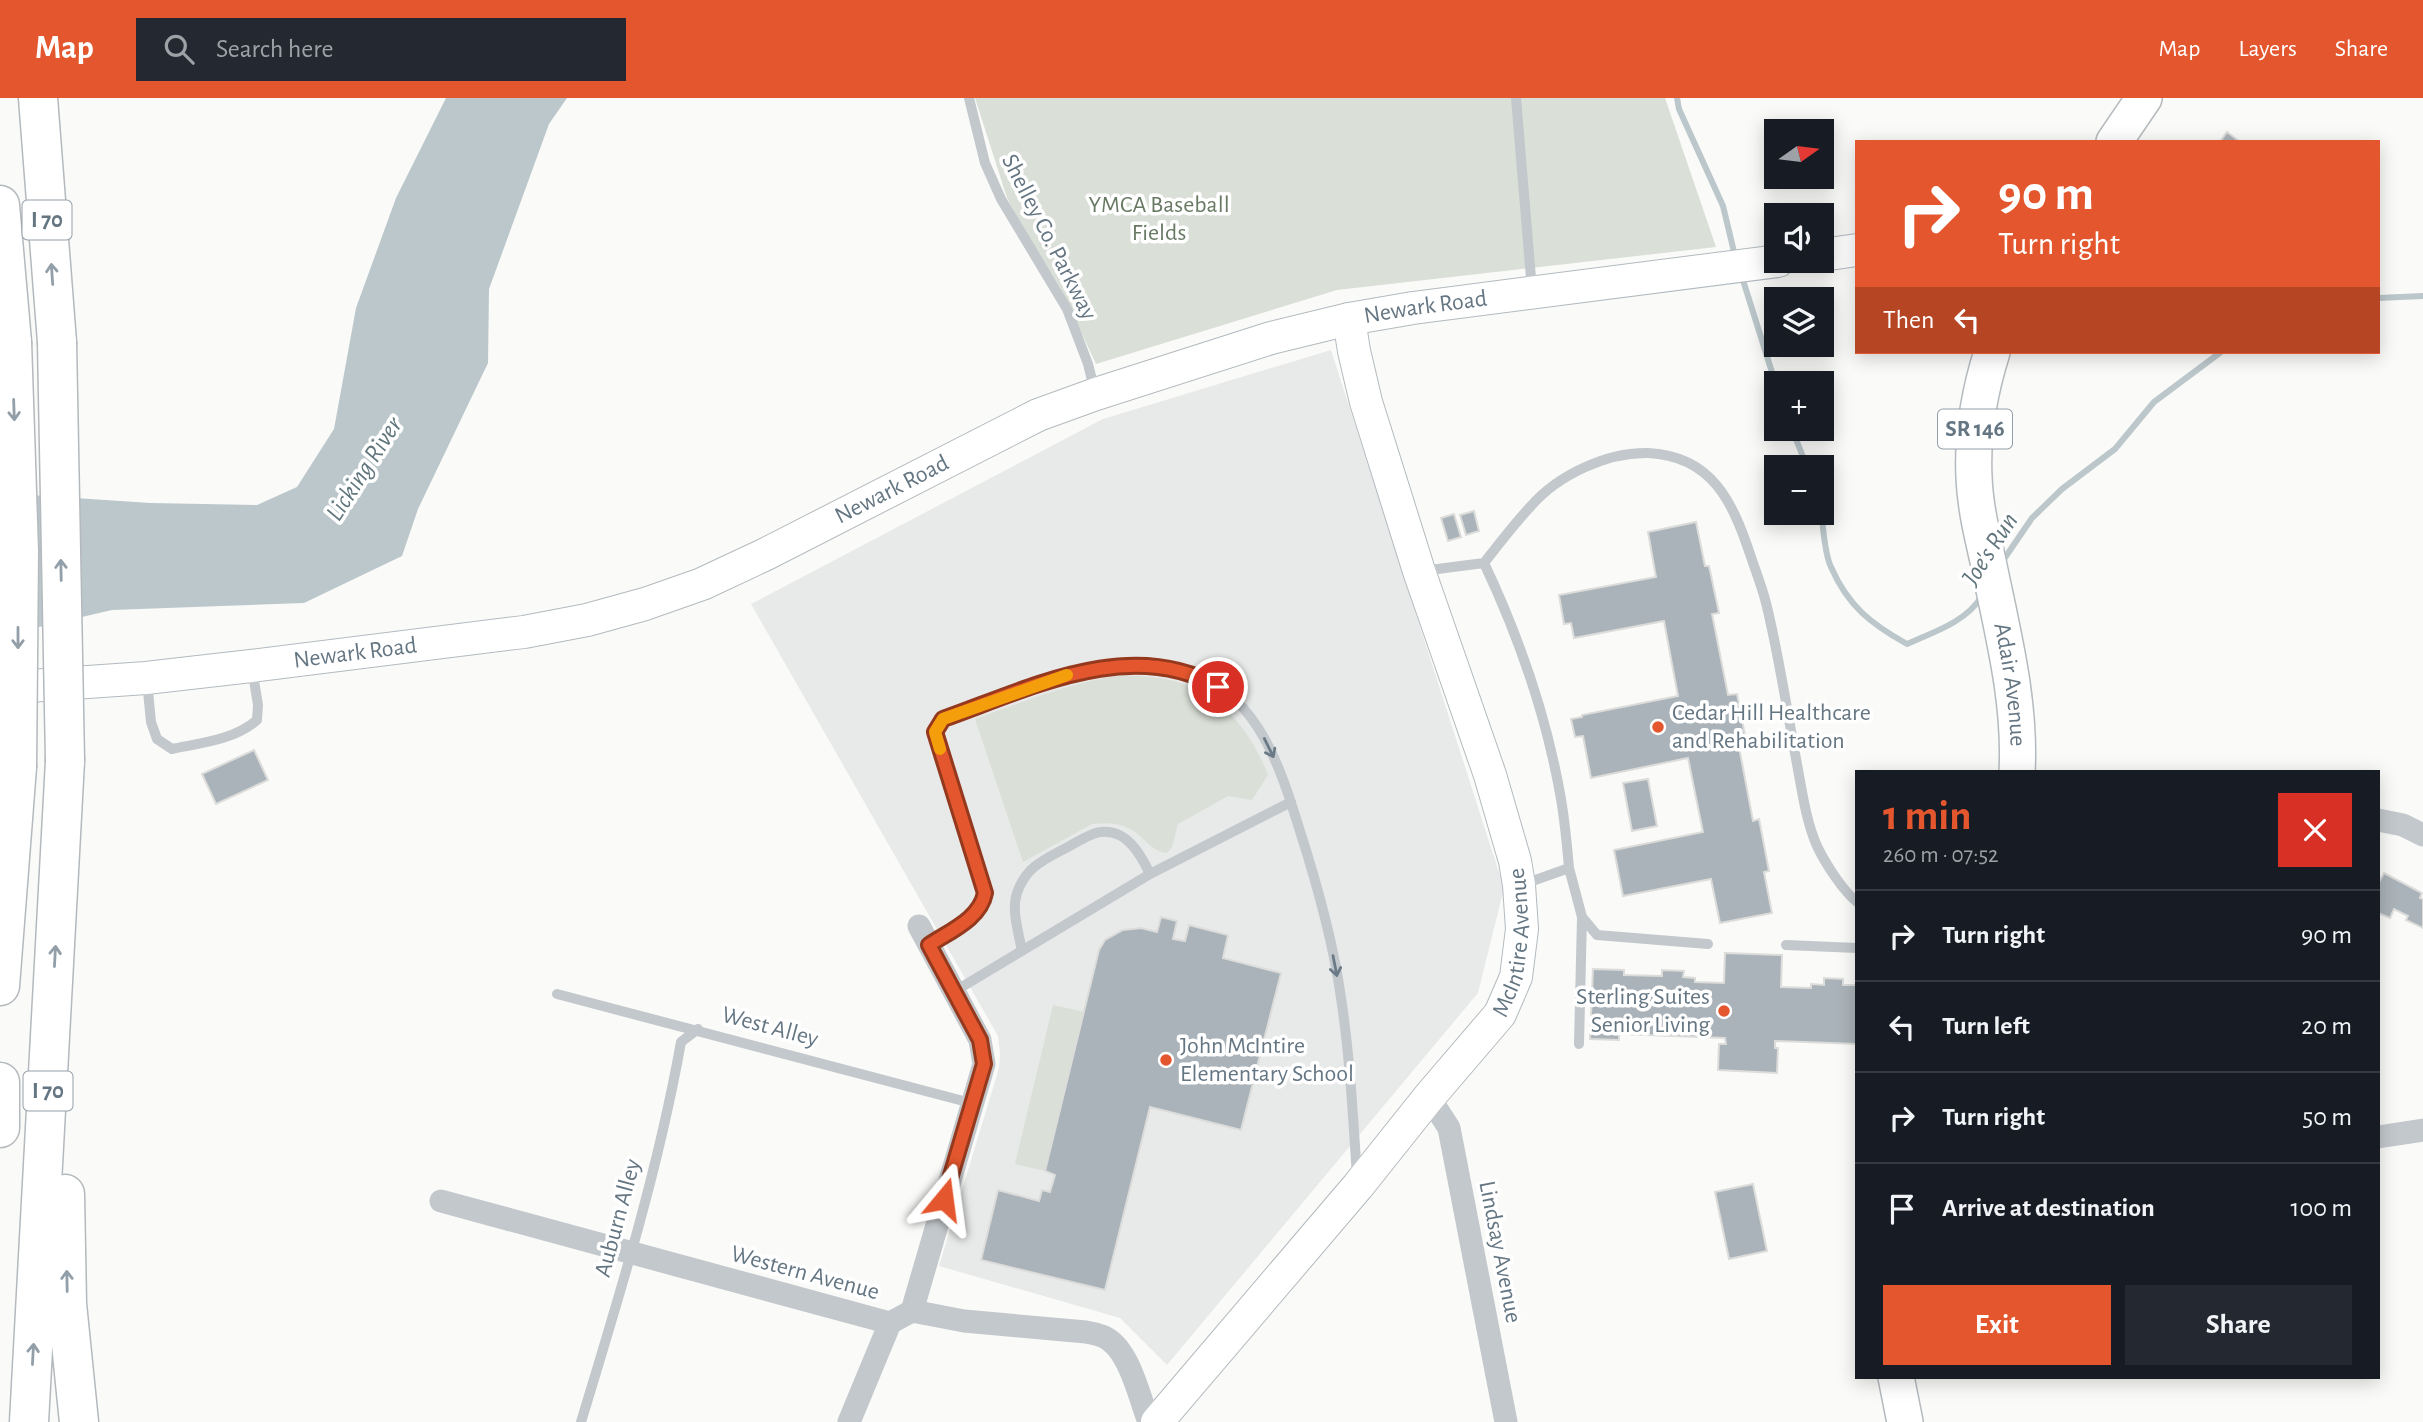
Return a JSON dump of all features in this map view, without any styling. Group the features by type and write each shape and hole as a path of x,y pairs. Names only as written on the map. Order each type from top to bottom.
{"highway":[{"name":"I 70","path":"29,1422 65,761 57,342 38,98"},
{"name":"I 70","path":"0,205 12,342 19,551 17,767 0,986"},
{"path":"53,1003 64,1089 67,1304 79,1422"},
{"name":"I 70","path":"0,1082 0,1128"}],"main road":[{"path":"2114,140 2144,98"},
{"name":"Adair Avenue","path":"1991,354 1981,388 1975,430 1974,478 1977,509 2010,672 2017,770"},
{"path":"1896,1379 1905,1422"}],"street":[{"path":"1834,253 1855,250"},
{"name":"Newark Road","path":"0,688 146,678 251,666 524,632 587,620 702,584 1038,415 1271,338 1349,319 1764,263"},
{"name":"McIntire Avenue","path":"1157,1422 1500,1014 1516,977 1522,929 1519,885 1494,788 1419,571 1366,402 1353,351 1349,319"},
{"path":"2380,820 2403,825 2423,835"},
{"path":"924,935 980,1040 984,1064 912,1311 964,1321 1105,1336 1121,1350 1149,1422"},
{"name":"Lindsay Avenue","path":"1429,1097 1449,1128 1506,1422"},
{"path":"2380,1137 2423,1130"},
{"name":"Western Avenue","path":"441,1201 890,1322 912,1311"},
{"path":"849,1422 890,1322"}],"lane":[{"name":"Shelley Co. Parkway","path":"969,98 985,163 1001,199 1067,309 1096,394"},
{"path":"1516,98 1533,293"},
{"path":"1419,571 1484,563 1532,503 1588,465 1634,453 1660,454 1689,462 1728,497 1741,527 1766,602 1803,800 1817,846 1848,895 1855,900"},
{"path":"1484,563 1527,666 1561,798 1569,869 1583,917 1579,1044"},
{"path":"146,678 151,722 156,739 172,749 246,730 257,720 258,705 251,666"},
{"path":"924,935 974,915 982,905 985,893 935,732 943,719 1081,671 1144,666 1197,674 1237,702 1256,723 1272,753 1291,802 1327,922 1341,996 1358,1186"},
{"path":"955,991 1150,874 1291,802"},
{"path":"1022,951 1016,897 1022,879 1034,864 1100,832 1115,834 1132,844 1142,856 1150,874"},
{"path":"1519,885 1569,869"},
{"path":"1583,917 1597,935 1708,944"},
{"path":"1786,945 1855,948"},
{"name":"West Alley","path":"557,994 971,1103"},
{"name":"Auburn Alley","path":"581,1422 632,1253 681,1042 698,1029"}],"shaded area":[{"path":"1331,350 1504,888 1478,993 1167,1365 1120,1318 939,1266 999,1068 998,1036 751,604 1103,419"}],"green space":[{"name":"YMCA Baseball Fields","path":"975,98 1665,98 1716,247 1337,290 1096,364 1060,287 1023,229 1007,198"},
{"path":"1122,675 1160,678 1184,684 1216,701 1241,726 1268,775 1252,800 1228,796 1178,824 1172,847 1167,853 1153,848 1125,827 1098,823 1023,862 975,719 1029,699"},
{"path":"1053,1005 1084,1012 1045,1171 1015,1164"}],"water":[{"name":"Licking River","path":"446,98 567,98 549,124 489,289 488,363 418,509 402,556 304,603 112,610 0,636 0,493 150,503 257,505 297,487 334,429 356,308 396,198"}],"building":[{"path":"2227,132 2237,140 2221,140"},
{"path":"1474,511 1479,531 1466,535 1460,515"},
{"path":"1454,514 1461,537 1448,541 1441,518"},
{"name":"Cedar Hill Healthcare and Rehabilitation","path":"1696,522 1719,613 1712,614 1728,695 1737,694 1747,746 1739,747 1753,821 1759,819 1769,871 1764,872 1772,913 1720,923 1711,879 1623,896 1614,850 1703,832 1688,758 1591,778 1583,736 1575,737 1571,719 1678,696 1664,621 1574,638 1571,623 1564,624 1559,595 1656,577 1648,532"},
{"path":"254,750 268,780 216,804 202,774"},
{"path":"1648,779 1657,826 1632,831 1623,783"},
{"path":"2384,873 2422,893 2420,898 2423,899 2423,928 2406,920 2408,916 2394,909 2390,918 2380,914 2380,880"},
{"name":"John McIntire Elementary School","path":"1161,917 1177,921 1173,939 1185,941 1189,925 1228,935 1223,958 1281,973 1241,1130 1150,1107 1105,1290 981,1260 998,1190 1039,1201 1042,1190 1050,1192 1055,1175 1045,1171 1099,950 1105,940 1123,930 1141,928 1157,932"},
{"name":"Sterling Suites Senior Living","path":"1725,953 1782,955 1781,987 1811,988 1811,984 1824,985 1824,978 1843,979 1843,985 1855,985 1855,1044 1775,1041 1775,1048 1778,1048 1777,1073 1718,1070 1719,1044 1726,1044 1725,1038 1619,1034 1619,1040 1590,1039 1593,969 1624,970 1624,975 1662,976 1662,970 1684,971 1683,977 1695,978 1695,982 1724,983"},
{"path":"1753,1184 1767,1251 1729,1259 1715,1192"}],"waterway":[{"name":"Joe's Run","path":"1677,98 1679,109 1723,206 1735,256"},
{"name":"Joe's Run","path":"1742,277 1772,371"},
{"name":"Joe's Run","path":"2380,298 2423,296"},
{"name":"Joe's Run","path":"2002,562 2032,518 2062,489 2115,449 2154,402 2218,354"},
{"name":"Joe's Run","path":"1797,441 1802,455"},
{"name":"Joe's Run","path":"1823,525 1829,561 1845,593 1862,613 1907,644 1958,619 1982,596"}],"slow traffic":[{"path":"940,749 935,732 943,719 1067,675"}],"place":[{"name":"Cedar Hill Healthcare and Rehabilitation","path":"1658,727"},
{"name":"Sterling Suites Senior Living","path":"1724,1011"},
{"name":"John McIntire Elementary School","path":"1166,1060"}],"route":[{"path":"944,1199 984,1064 980,1040 929,945 974,915 982,905 985,893 935,732 943,719 1081,671 1144,666 1197,674 1218,687"}]}
